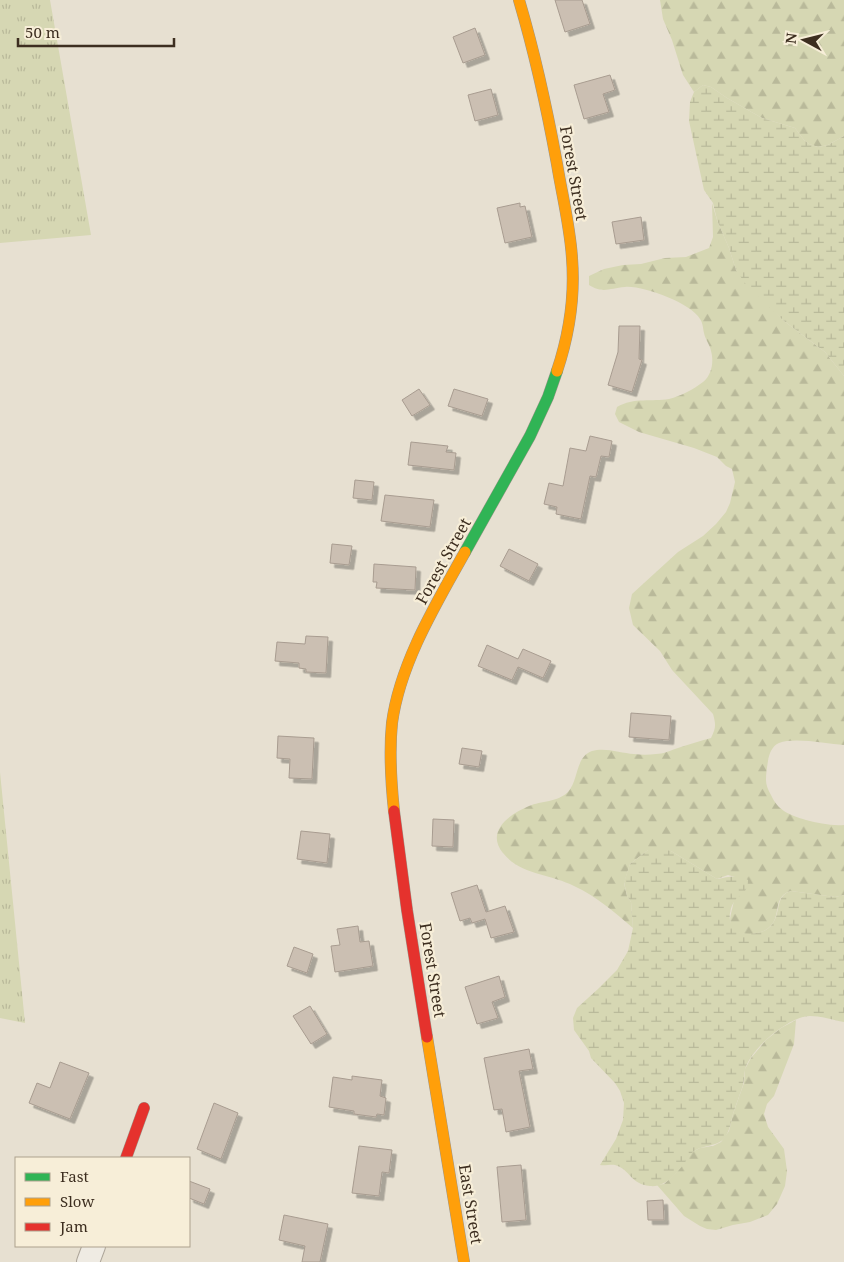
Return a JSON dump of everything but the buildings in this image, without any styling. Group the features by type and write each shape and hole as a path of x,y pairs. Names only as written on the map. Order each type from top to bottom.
{"main road":[{"name":"Forest Street","path":"446,1150 397,842 391,779 391,736 396,703 411,657 444,588 522,452 558,370 567,334 571,306 572,271 567,220 549,124 519,0"},
{"path":"126,1157 144,1108"},
{"name":"East Street","path":"446,1150 464,1262"}],"street":[{"path":"88,1262 94,1247"}],"green space":[{"path":"0,0 50,0 91,235 0,243"},
{"path":"660,0 844,0 844,136 828,145 818,147 804,140 795,128 762,118 711,87 703,85 694,92 683,75 663,19"},
{"path":"703,85 711,87 762,118 795,128 809,144 818,147 828,145 844,136 844,376 825,352 784,321 747,286 736,270 717,220 713,203 704,190 689,121 690,102 694,92"},
{"path":"712,203 736,270 784,321 825,352 844,376 844,745 802,741 779,743 774,746 768,758 766,780 767,788 774,800 785,812 815,822 829,825 844,825 844,895 835,897 791,891 786,893 780,900 775,919 768,929 749,934 738,932 731,926 735,877 728,875 717,879 671,851 648,850 630,864 624,883 627,896 631,902 633,928 605,905 582,890 565,882 518,866 503,853 498,845 497,838 502,824 514,814 534,804 559,798 568,792 580,763 592,751 608,750 642,755 661,754 711,738 714,732 713,714 672,670 660,651 633,625 629,608 632,594 678,552 703,536 726,512 735,482 732,469 717,457 694,448 639,432 619,422 615,414 617,407 623,404 636,401 669,399 699,385 706,379 712,368 710,349 700,319 695,313 677,301 654,292 633,287 603,290 589,285 589,276 604,269 641,264 665,258 686,257 709,248 713,237"},
{"path":"0,772 25,1023 0,1018"},
{"path":"658,848 671,851 717,879 737,877 748,880 747,888 736,899 730,913 731,923 738,932 751,934 767,929 773,923 780,900 786,893 791,891 835,897 844,895 844,1022 823,1017 801,1017 771,1036 748,1062 743,1085 729,1128 723,1140 694,1151 678,1171 663,1184 650,1186 638,1183 620,1167 600,1165 616,1139 623,1120 624,1103 615,1083 591,1058 589,1051 574,1030 573,1018 577,1008 617,970 628,951 633,928 631,902 627,896 624,882 630,864 648,850"},
{"path":"796,1020 794,1044 774,1096 767,1104 764,1114 768,1127 784,1149 787,1171 785,1186 777,1204 768,1215 750,1222 716,1230 700,1226 684,1216 657,1185 664,1184 676,1173 692,1152 721,1142 729,1131 744,1083 745,1069 751,1058 766,1040 781,1028"}],"traffic: fast":[{"path":"465,552 530,436 548,397 557,371"}],"traffic: slow":[{"path":"519,0 545,102 571,246 573,272 572,301 565,344 557,371"},
{"path":"394,811 391,745 396,701 411,656 421,634 465,552"},
{"path":"427,1037 464,1262"}],"traffic: jam":[{"path":"394,811 427,1037"},
{"path":"126,1157 144,1108"}]}
